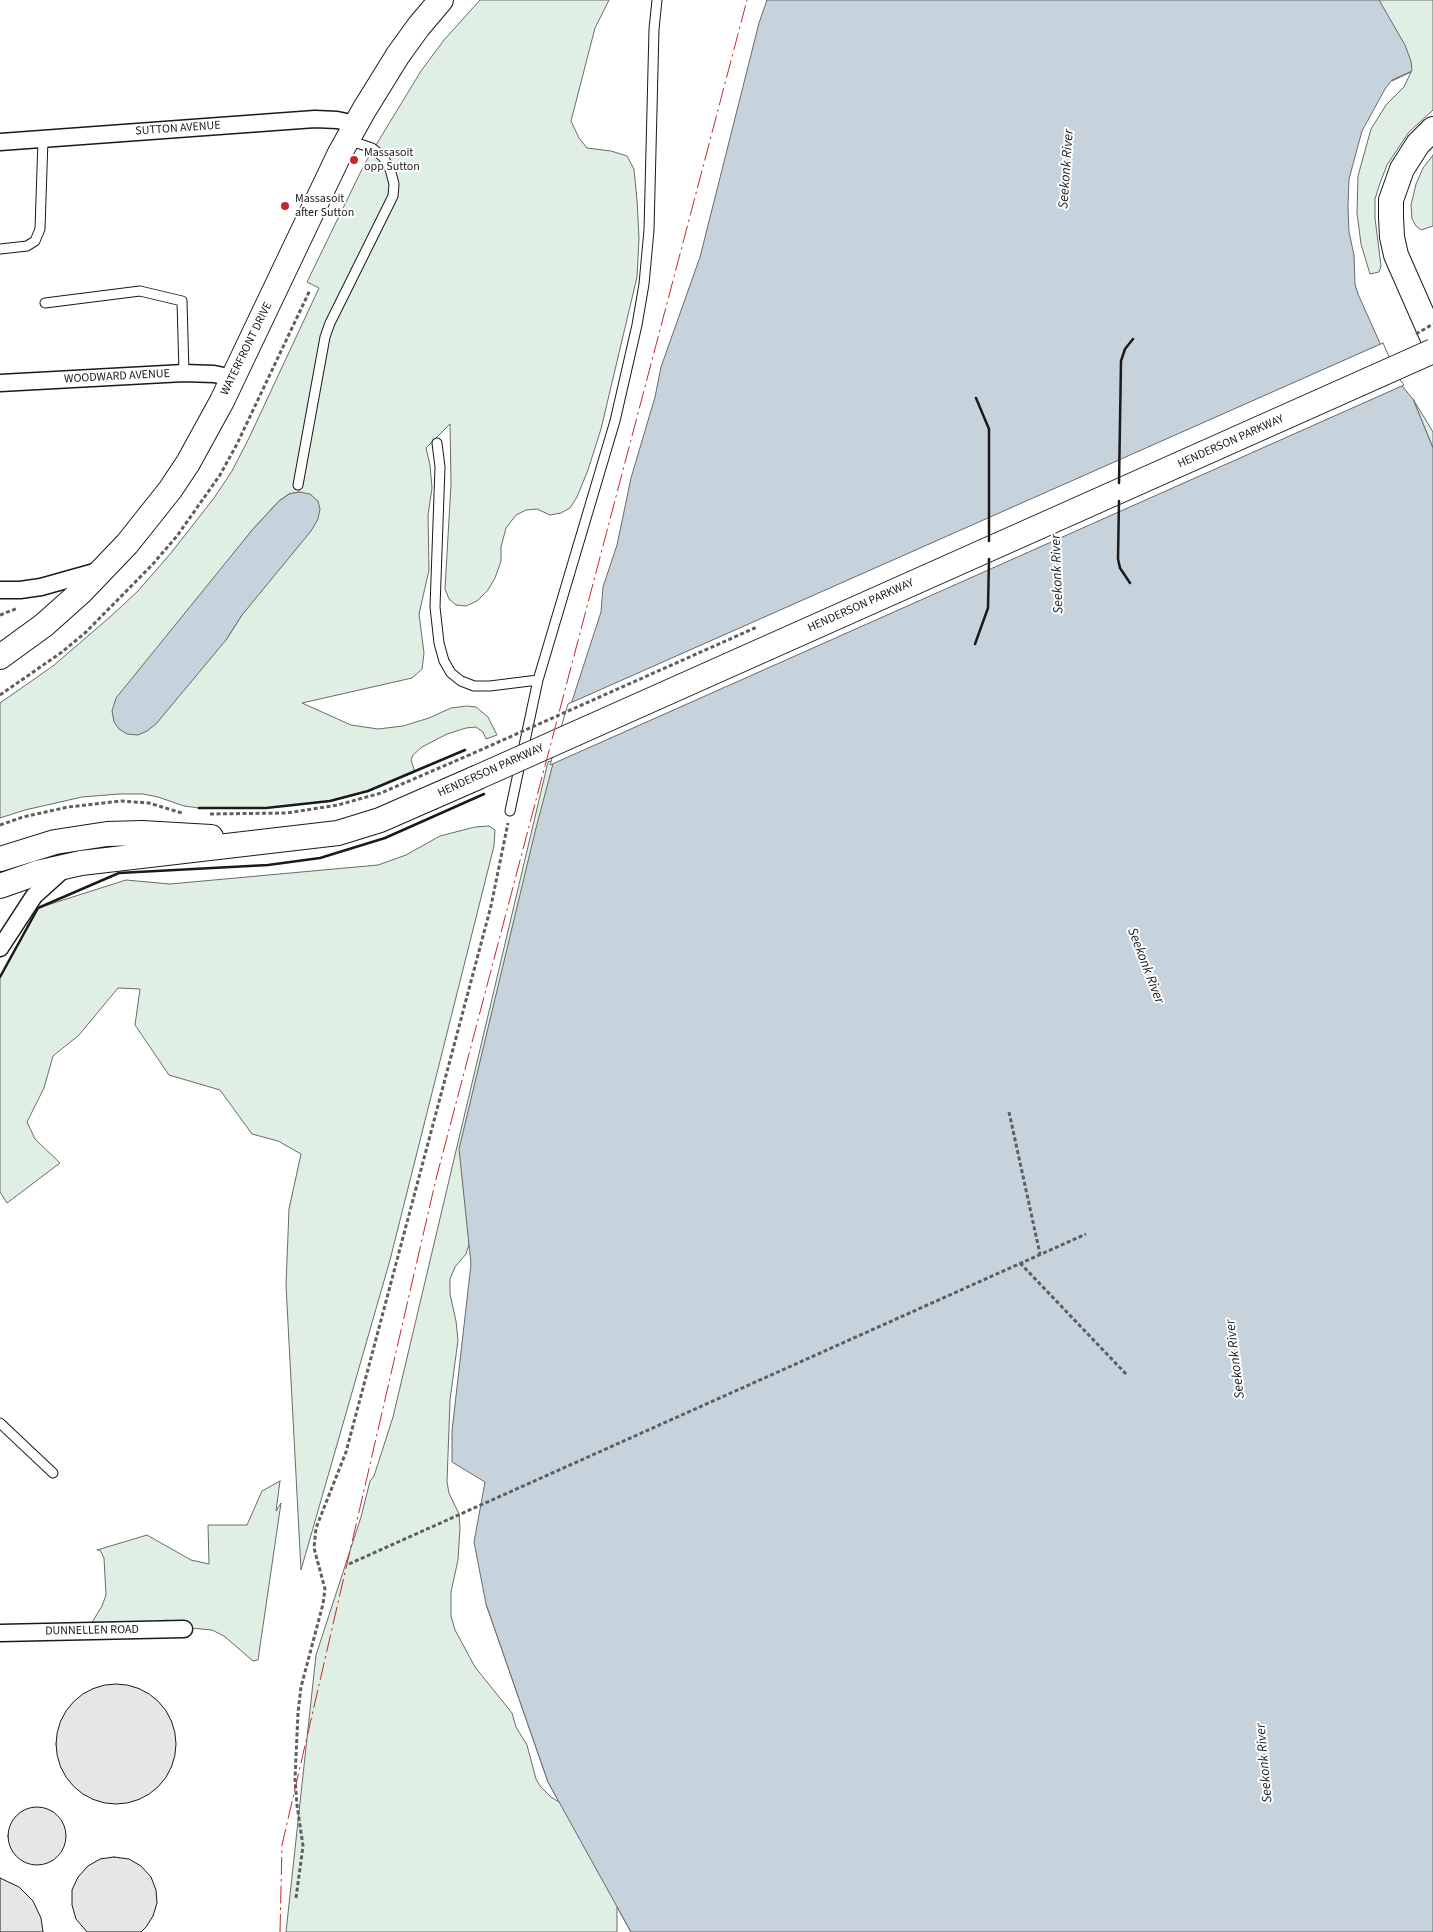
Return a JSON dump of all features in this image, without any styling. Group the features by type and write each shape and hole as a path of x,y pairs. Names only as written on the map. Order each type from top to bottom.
{"main road":[{"path":"398,55 400,34 422,0"},
{"name":"WATERFRONT DRIVE","path":"0,657 56,615 105,568 170,490 206,430 233,378 352,132 373,94 398,55 441,0"},
{"path":"1433,129 1418,144 1402,168 1391,200 1391,218 1392,237 1396,255 1433,339"},
{"name":"HENDERSON PARKWAY","path":"0,886 37,873 70,865 338,833 359,827 411,807 472,767 1433,351"},
{"name":"HENDERSON PARKWAY","path":"3,857 73,838 116,834 142,833 283,840"}],"street":[{"name":"SUTTON AVENUE","path":"0,142 315,119 337,120 352,132"},
{"name":"WOODWARD AVENUE","path":"0,383 184,373 214,374 233,378"},
{"path":"0,590 42,587 78,578 105,568"},
{"path":"0,948 34,896 70,865"},
{"name":"DUNNELLEN ROAD","path":"0,1633 184,1629"}],"lane":[{"path":"510,811 538,680 615,421 637,325 644,284 649,230 654,29 657,0"},
{"path":"298,485 325,337 330,323 393,196 394,184 390,169 383,157 352,132"},
{"path":"0,248 27,246 36,241 40,229 43,139"},
{"path":"45,303 140,291 182,301 184,373"},
{"path":"437,443 440,467 435,607 439,643 444,661 451,673 461,681 474,686 538,680"},
{"path":"0,1422 53,1473"}],"path":[{"path":"205,814 287,813 338,805 472,767"},
{"path":"0,825 23,817 60,809 121,801 148,802 173,811 189,814"},
{"path":"296,1898 303,1846 295,1779 298,1713 301,1687 323,1604 325,1589 314,1548 316,1528 348,1443 491,906 510,811"},
{"path":"1009,1112 1040,1254"},
{"path":"349,1564 1086,1234"},
{"path":"1020,1263 1126,1374"}],"green space":[{"path":"480,0 609,0 595,28 571,121 579,138 587,148 611,151 627,156 634,169 639,238 637,277 601,429 588,470 577,497 570,508 561,513 550,515 537,509 526,510 516,515 506,528 501,547 501,561 488,590 477,601 466,606 456,605 449,599 445,589 451,484 450,424 426,448 432,488 428,515 429,570 419,614 424,653 422,669 412,678 302,703 351,725 378,729 403,726 429,718 451,708 476,707 488,717 497,735 486,739 483,732 476,727 447,734 422,747 413,755 411,760 415,772 368,791 330,801 266,808 199,808 184,806 143,794 119,794 82,797 25,810 0,818 0,703 53,666 138,591 171,553 214,498 232,471 249,438 319,288 307,282 365,163 421,71 444,40","holes":["299,492 242,615 226,640 218,574 253,529 279,501 289,494"]},
{"path":"1353,0 1433,0 1433,110 1409,132 1387,165 1380,183 1375,199 1375,218 1381,266 1379,272 1370,274 1361,244 1357,213 1358,176 1371,129 1386,105 1404,87 1411,72 1392,81"},
{"path":"1433,155 1433,226 1421,230 1412,219 1411,205 1416,184 1423,168"},
{"path":"1413,399 1433,432 1433,448"},
{"path":"570,755 470,1241 466,1254 455,1267 450,1279 450,1294 458,1340 450,1400 447,1482 449,1493 459,1514 460,1528 458,1560 451,1592 451,1616 455,1630 475,1667 512,1713 516,1727 527,1745 536,1779 540,1786 559,1802 548,1782 486,1604 631,1932 617,1907 617,1932 286,1932 316,1655 361,1517 370,1481 374,1476 393,1417 548,762"},
{"path":"489,826 495,830 494,846 390,1260 301,1570 286,1285 289,1209 301,1154 278,1141 252,1134 220,1090 169,1075 135,1025 140,989 118,988 79,1035 53,1056 44,1088 27,1122 35,1139 60,1163 7,1203 0,1192 0,977 38,908 126,880 170,884 378,865 406,855 440,836 475,827"},
{"path":"280,1481 276,1511 281,1503 258,1660 253,1661 224,1636 212,1630 190,1628 166,1620 156,1623 91,1624 102,1606 106,1595 104,1558 100,1550 97,1550 147,1535 191,1560 209,1564 208,1525 247,1525 262,1491"}],"water":[{"name":"Seekonk River","path":"767,0 1379,0 1405,45 1411,61 1412,71 1392,80 1362,131 1349,179 1348,206 1349,232 1354,255 1355,284 1358,294 1396,379 1413,399 1433,448 1433,1932 631,1932 548,1782 486,1604 474,1542 485,1482 452,1462 452,1431 471,1264 459,1149 535,832 559,741 601,612 603,587 617,545 631,478 655,397 661,367 700,257 759,23"},
{"path":"299,492 310,494 318,501 320,509 318,519 311,531 242,615 226,640 156,724 138,735 127,734 119,729 114,722 112,711 116,698 253,529 279,501 289,494"}],"pier":[{"path":"1383,343 1398,377 1404,385 550,765 568,704"}],"building":[{"path":"116,1684 139,1688 159,1701 172,1721 176,1744 172,1767 159,1787 139,1800 116,1804 93,1800 73,1787 60,1767 56,1744 60,1721 73,1701 93,1688"},
{"path":"37,1807 48,1809 58,1815 64,1825 66,1836 64,1847 58,1857 48,1863 37,1865 26,1863 16,1857 10,1847 8,1836 10,1825 16,1815 26,1809"},
{"path":"114,1857 129,1859 141,1866 151,1877 156,1890 157,1903 153,1916 141,1932 87,1932 76,1919 72,1905 72,1890 78,1877 88,1866 100,1859"},
{"path":"0,1878 19,1887 33,1901 41,1918 43,1932 0,1932"}],"wall":[{"path":"1119,483 1121,361 1125,349 1133,339"},
{"path":"976,398 989,429 989,541"},
{"path":"1119,501 1118,559 1120,568 1130,583"},
{"path":"975,644 988,608 989,559"},
{"path":"199,808 266,808 330,801 368,791 465,750"},
{"path":"0,977 38,908 119,873 268,865 320,858 385,838 484,794"}],"power":[{"path":"280,1932 282,1845 436,1179 747,0"}],"place":[{"name":"Massasoit opp Sutton","path":"354,160"},
{"name":"Massasoit after Sutton","path":"285,206"}]}
